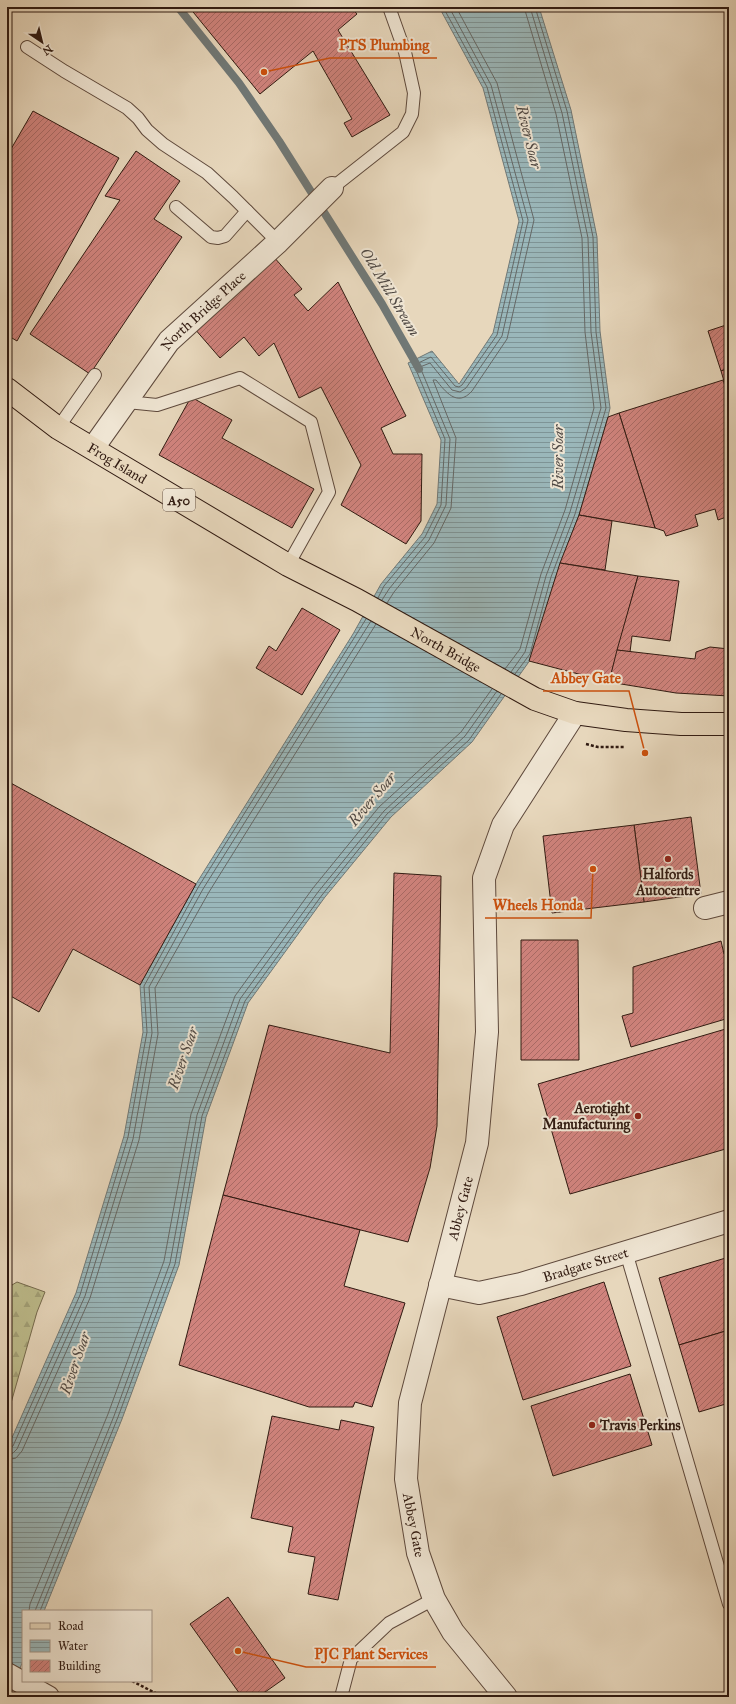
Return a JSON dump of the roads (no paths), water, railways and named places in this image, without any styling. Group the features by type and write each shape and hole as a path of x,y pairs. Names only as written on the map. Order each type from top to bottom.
{"main road":[{"name":"Frog Island","path":"7,390 58,428 288,565 357,600"},
{"name":"North Bridge","path":"357,600 535,699 575,713"},
{"name":"A50","path":"575,713 626,720 681,724 729,724"}],"street":[{"name":"North Bridge Place","path":"93,448 169,341 278,242 331,190"},
{"name":"Abbey Gate","path":"506,1697 453,1632 434,1599 418,1553 406,1479 410,1403 477,1144 488,1032 484,878 503,825 575,713"},
{"path":"705,908 729,902"},
{"name":"Bradgate Street","path":"440,1285 479,1293 521,1284 729,1222"},
{"path":"7,1674 48,1697"}],"lane":[{"path":"331,190 403,132 412,114 414,93 405,52 389,7"},
{"path":"26,47 127,108 163,144 207,173 278,242"},
{"path":"176,207 211,237 218,238 225,236 247,211"},
{"path":"58,428 94,375"},
{"path":"127,402 157,405 240,378 311,422 328,492 288,565"},
{"path":"626,1252 729,1604"},
{"path":"341,1697 351,1659 388,1623 434,1599"}],"water":[{"name":"River Soar","path":"439,7 539,7 571,110 597,237 600,331 610,408 608,417 579,515 555,579 533,656 472,742 391,817 325,897 248,1003 206,1117 179,1265 122,1419 44,1610 22,1610 22,1663 7,1697 7,1449 76,1293 124,1136 143,1032 140,985 196,884 353,634 381,584 422,534 437,504 441,440 408,363 432,351 459,384 493,333 519,221 483,88"}],"waterway":[{"name":"Old Mill Stream","path":"178,7 239,83 279,141 382,304 419,369"}],"place":[{"name":"PTS Plumbing","path":"264,72"},
{"name":"Abbey Gate","path":"645,753"},
{"name":"Halfords Autocentre","path":"668,859"},
{"name":"Wheels Honda","path":"593,869"},
{"name":"Aerotight Manufacturing","path":"638,1116"},
{"name":"Travis Perkins","path":"592,1425"},
{"name":"PJC Plant Services","path":"238,1651"}]}
